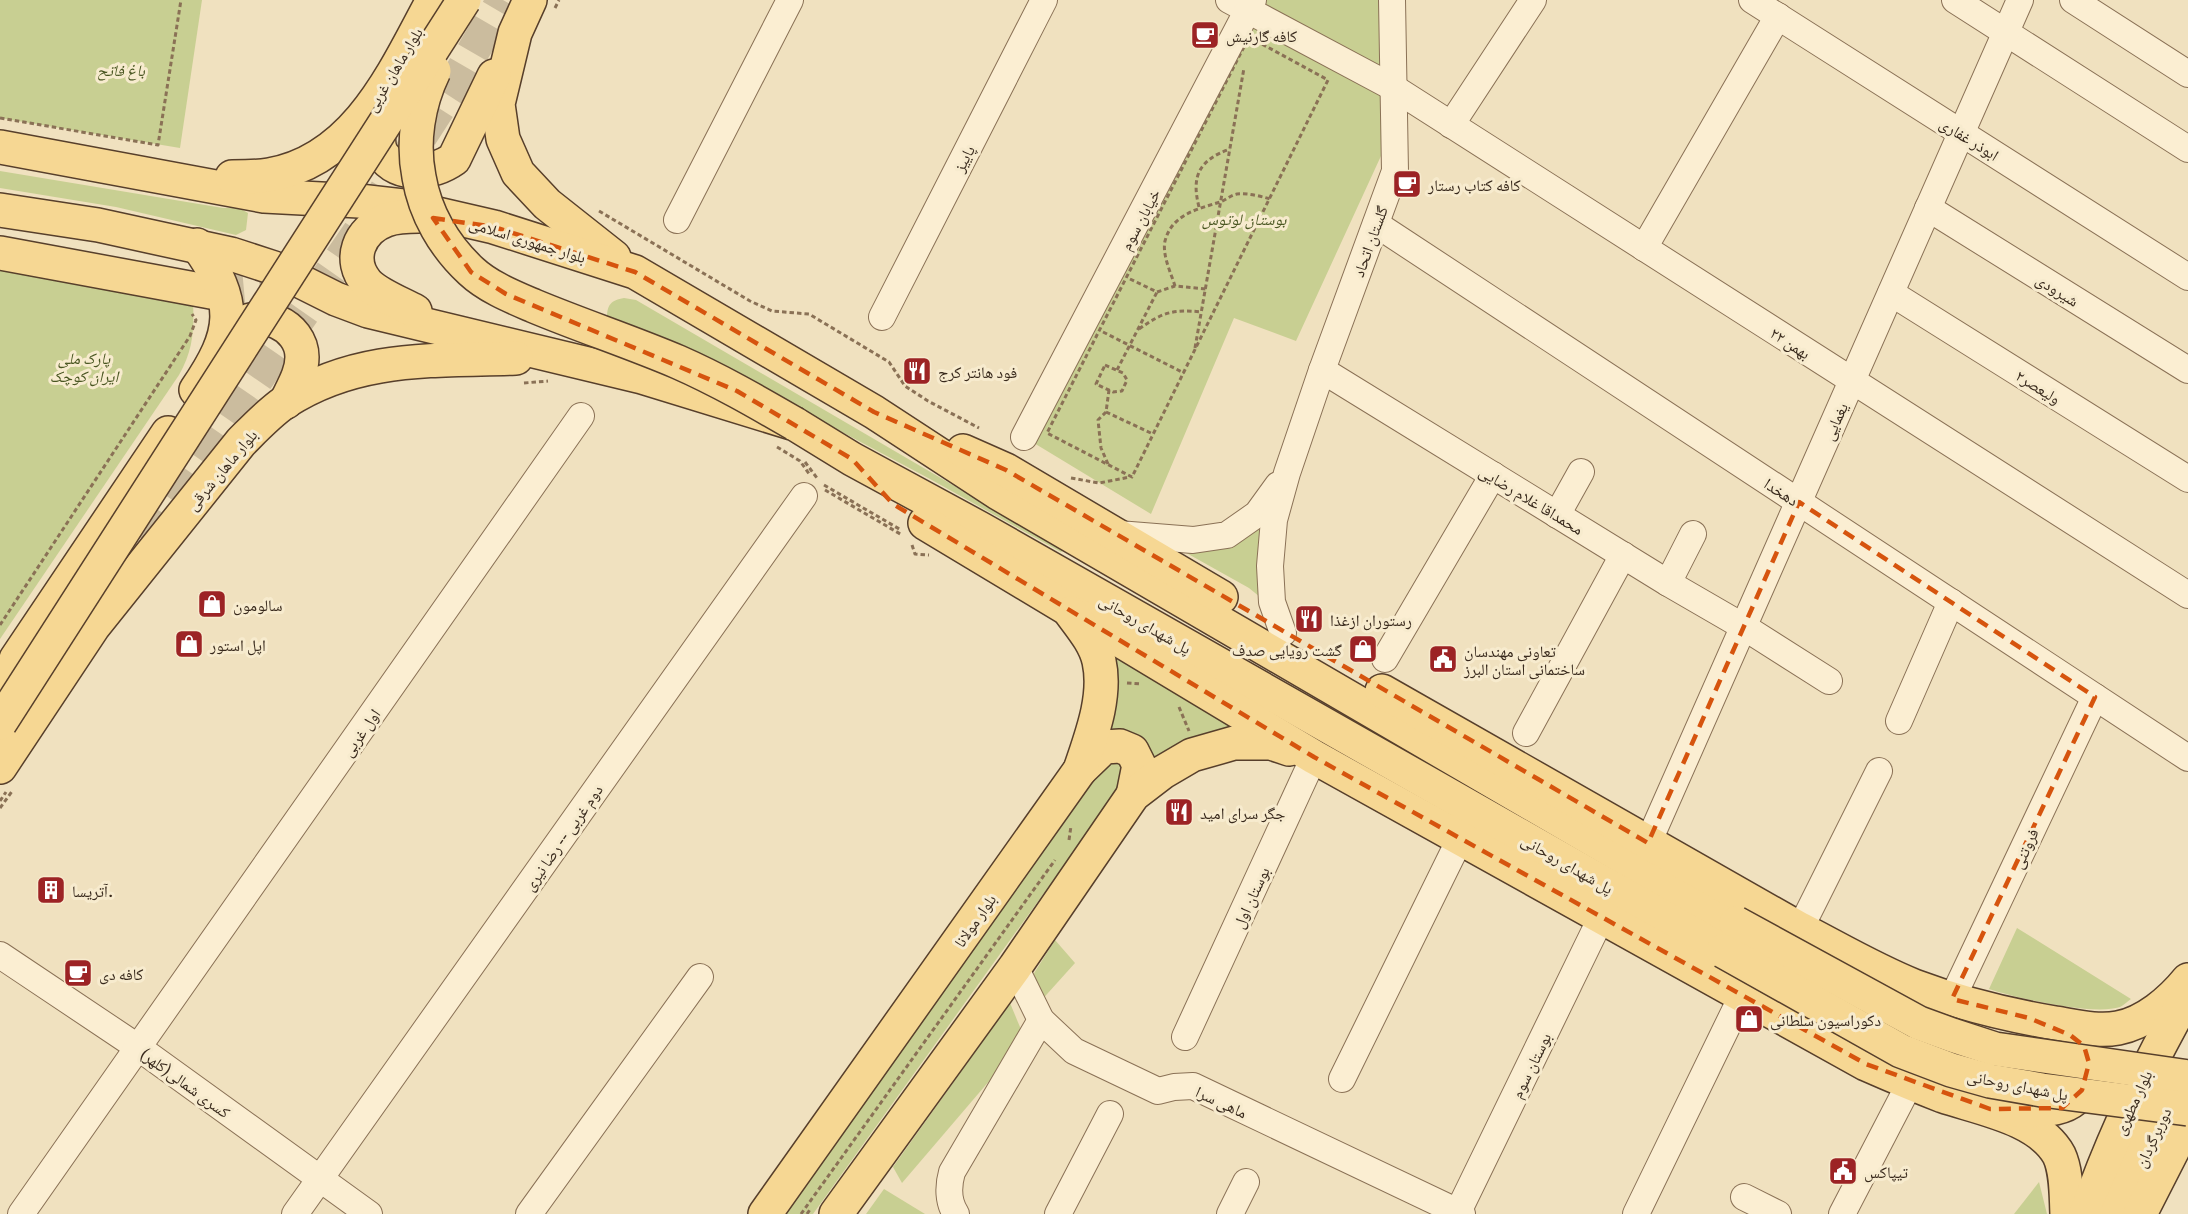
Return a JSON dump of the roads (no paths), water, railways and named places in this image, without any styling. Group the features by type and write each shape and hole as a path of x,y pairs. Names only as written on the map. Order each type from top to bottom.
{"main road":[{"name":"بلوار ماهان غربی","path":"179,180 270,174 296,166 346,137 369,111 396,68 433,0"},
{"path":"0,723 464,0"},
{"path":"470,0 432,75 418,116 416,162 422,197 441,235 471,272 506,294 679,363 737,391 779,435"},
{"path":"396,68 382,112 378,140 381,153 403,170 428,171 442,167 454,159 464,141 515,33 542,5"},
{"path":"515,33 498,104 503,139 518,173 547,204 635,272"},
{"name":"بلوار جمهوری اسلامی","path":"0,147 264,196 359,201 403,206 495,227 635,272 874,412 998,493"},
{"path":"231,254 260,257 285,256 295,251 302,239 300,225 294,215 287,208 264,196"},
{"path":"0,210 98,225 231,254 274,268 336,299 378,314 450,330 557,369 642,377 779,435 852,459 893,504 1314,757 1866,1065 1946,1097 1990,1109 2029,1127 2044,1138 2058,1155 2064,1175 2067,1214"},
{"path":"450,330 369,284 357,268 357,249 369,231 385,220 402,216 421,216 495,227"},
{"path":"197,245 219,279 227,302 228,324 216,359"},
{"path":"0,253 200,301"},
{"path":"0,714 16,659 216,359 230,334 241,323 254,318 273,320 286,326 298,339 302,356 299,374 286,402"},
{"name":"بلوار ماهان شرقی","path":"0,767 93,627 241,442 265,418 286,402 341,376 367,367 394,362 557,369"},
{"path":"874,412 1006,470 1648,843 1800,928 1913,985 1952,999 2029,1018 2095,1029 2119,1028 2139,1020 2157,1010 2177,994 2188,980"},
{"name":"پل شهدای روحانی","path":"852,459 981,529 1901,1051 1990,1082 2188,1109"},
{"name":"پل شهدای روحانی","path":"998,493 1736,923 1919,1023 1995,1049 2188,1077"},
{"name":"بلوار مولانا","path":"765,1214 1080,770 1096,722 1101,676 1099,659 1087,635 1066,606"},
{"path":"836,1214 1016,967 1133,795 1163,772 1192,755 1234,743 1271,743 1314,757"},
{"path":"1080,770 1104,747 1132,750 1139,765 1133,795"},
{"name":"بلوار مطهری","path":"2086,1214 2120,1125 2163,1038 2188,994"},
{"path":"1990,1109 2062,1108 2076,1100 2082,1090 2090,1060 2084,1046 2070,1035 2029,1018"},
{"name":"دوربرگردان","path":"2132,1214 2153,1132 2188,1062"},
{"path":"2132,1214 2188,1120"},
{"path":"2132,1214 2188,1172"}],"street":[{"path":"677,220 790,0"},
{"name":"پاییز","path":"882,317 1044,0"},
{"name":"گلستان اتحاد","path":"1287,473 1395,171 1392,0"},
{"path":"1451,125 1533,0"},
{"name":"ابوذر غفاری","path":"1752,0 2188,276"},
{"path":"1955,0 2188,149"},
{"name":"یغمایی","path":"1648,843 2020,0"},
{"path":"2073,0 2188,74"},
{"name":"۲۲ بهمن","path":"1244,3 1394,88 2188,595"},
{"name":"خیابان سوم","path":"1024,437 1244,3"},
{"path":"1644,248 1778,16"},
{"name":"شیرودی","path":"1928,208 2188,370"},
{"name":"دهخدا","path":"1376,224 2188,758"},
{"name":"ولیعصر۲","path":"1891,293 2188,478"},
{"name":"محمداقا غلام رضایی","path":"1322,370 1829,681"},
{"name":"اول غربی","path":"21,1214 581,416"},
{"path":"1557,514 1581,472"},
{"path":"1115,534 1193,540 1227,535 1257,514 1287,473"},
{"path":"1283,633 1272,602 1269,566 1274,520 1287,473"},
{"path":"1385,659 1492,475"},
{"name":"دوم غربی -- رضا نیری","path":"295,1214 804,496"},
{"path":"1668,583 1693,534"},
{"path":"1526,733 1623,555"},
{"path":"1899,721 1951,602"},
{"name":"فروتنی","path":"1952,999 2095,696"},
{"name":"بوستان اول","path":"1185,1037 1314,757"},
{"path":"1800,928 1879,771"},
{"path":"1342,1079 1460,839"},
{"name":"بوستان سوم","path":"1460,1213 1601,918"},
{"name":"کسری شمالی(کلهر)","path":"0,955 139,1048 369,1214"},
{"name":"ماهی سرا","path":"1016,967 1041,1020 1074,1051 1149,1089 1158,1091 1193,1086 1460,1213"},
{"path":"529,1214 700,977"},
{"path":"1635,1214 1742,996"},
{"path":"956,1214 951,1206 952,1172 1041,1020"},
{"path":"1842,1214 1910,1083"},
{"path":"1058,1214 1110,1114"},
{"path":"1230,1214 1246,1182"},
{"path":"1743,1197 1778,1214"}],"tunnel":[{"path":"147,542 172,502 357,235 450,91 503,0"},
{"path":"211,292 266,287 302,273"}],"place":[{"name":"کافه گارنیش","path":"1205,35"},
{"name":"کافه کتاب رستار","path":"1407,184"},
{"name":"فود هانتر کرج","path":"917,371"},
{"name":"سالومون","path":"212,604"},
{"name":"رستوران ازغذا","path":"1309,619"},
{"name":"اپل استور","path":"189,644"},
{"name":"گشت رویایی صدف","path":"1363,649"},
{"name":"تعاونی مهندسان ساختمانی استان البرز","path":"1443,659"},
{"name":"جگر سرای امید","path":"1179,812"},
{"name":"آتریسا.","path":"51,890"},
{"name":"کافه دی","path":"78,973"},
{"name":"دکوراسیون سلطانی","path":"1749,1019"},
{"name":"تیپاکس","path":"1843,1171"}],"park label":[{"name":"باغ فاتح","path":"121,69"},
{"name":"بوستان لوتوس","path":"1244,218"},
{"name":"پارک ملی ایران کوچک","path":"84,366"}]}
